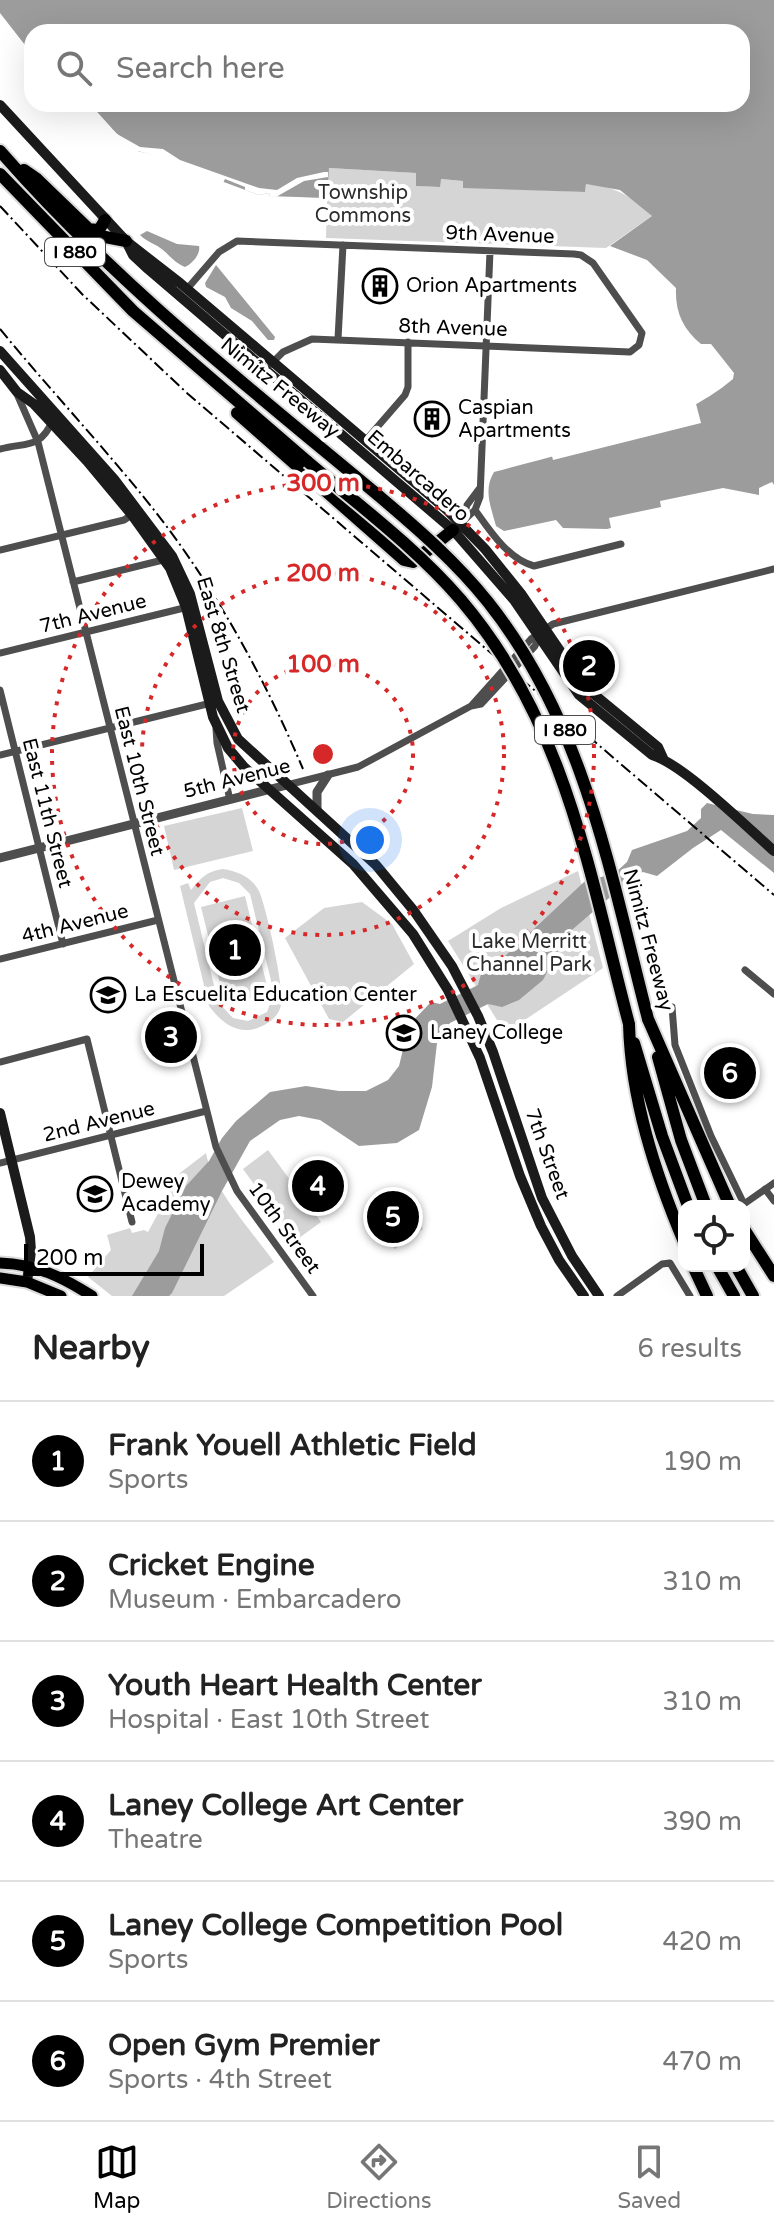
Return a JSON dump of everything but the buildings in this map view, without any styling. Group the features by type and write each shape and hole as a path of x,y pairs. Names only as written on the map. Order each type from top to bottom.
{"highway":[{"path":"4,156 37,179 87,229 104,239 126,241"},
{"name":"Nimitz Freeway","path":"4,156 92,249 167,319 415,527 462,572 503,622 538,676 567,734 586,785 677,1126 704,1200"},
{"name":"Nimitz Freeway","path":"0,174 153,329 440,578 483,629 520,684 549,743 567,792 657,1124 686,1200"},
{"path":"87,229 99,230 105,220"},
{"path":"153,329 257,431 404,560 413,562 457,527"},
{"path":"648,1019 727,1200"},
{"path":"629,1024 632,1069 655,1171 678,1227"},
{"path":"750,1238 774,1276"},
{"path":"696,1272 707,1296"},
{"path":"720,1272 734,1296"},
{"path":"739,1272 753,1296"}],"main road":[{"name":"Embarcadero","path":"0,105 126,241 187,289 442,513"},
{"name":"Embarcadero","path":"126,241 133,255 148,269 366,440 505,573 542,633"},
{"name":"East 8th Street","path":"0,351 53,409 169,558 190,606 214,702 216,726 235,757 370,883 413,934 465,1024"},
{"name":"East 8th Street","path":"0,370 17,392 52,422 135,512"},
{"name":"Embarcadero","path":"457,527 469,546 584,686 658,747 663,758 774,851"},
{"name":"East 8th Street","path":"214,702 238,739 376,865 403,896 436,941 478,1016"},
{"name":"7th Street","path":"478,1016 542,1198 572,1256 599,1296"},
{"name":"7th Street","path":"465,1024 541,1226 559,1260 584,1296"},
{"path":"0,1113 30,1237 27,1282"},
{"path":"0,1263 30,1266 63,1278 92,1296"},
{"path":"0,1278 27,1282 61,1296"}],"street":[{"name":"9th Avenue","path":"187,289 219,252 237,241 574,254 586,258 640,327 642,339"},
{"path":"338,339 343,245"},
{"path":"457,527 480,497 490,251"},
{"name":"8th Avenue","path":"270,365 299,343 312,339 630,352 642,339"},
{"path":"366,440 405,395 408,387 408,342"},
{"name":"East 10th Street","path":"17,392 38,442 206,1111 230,1179"},
{"path":"0,449 38,442 46,435 52,422 53,409"},
{"path":"442,513 471,507"},
{"path":"471,507 494,537 523,563 534,566 621,544"},
{"path":"0,550 124,520 135,512"},
{"path":"73,582 169,558"},
{"name":"5th Avenue","path":"0,858 358,767 471,706 531,639 555,623 774,569"},
{"name":"7th Avenue","path":"0,653 190,606"},
{"name":"East 11th Street","path":"0,690 63,944"},
{"path":"0,755 214,702"},
{"name":"East 8th Street","path":"216,726 230,800"},
{"path":"317,810 317,792 328,775"},
{"name":"4th Avenue","path":"0,959 158,920"},
{"path":"745,970 774,994"},
{"path":"672,1007 675,1045 711,1136 742,1200"},
{"path":"0,1062 87,1039 132,1222"},
{"name":"2nd Avenue","path":"0,1163 206,1111"},
{"name":"10th Street","path":"230,1179 313,1296"},
{"path":"750,1200 774,1183"},
{"path":"765,1189 774,1201"},
{"path":"617,1296 662,1264 670,1263 690,1296"}],"green space":[{"name":"Township Commons","path":"328,168 417,173 417,186 439,187 440,179 463,181 463,187 585,192 586,184 596,185 622,193 652,216 606,248 326,238 327,198 273,196"},
{"path":"242,808 253,851 174,870 164,826"},
{"path":"223,869 244,876 259,891 278,966 279,1011 266,1024 249,1030 227,1024 209,1006 180,886 188,883 191,890 205,876","holes":["223,878 239,883 250,894 274,993 267,1012 248,1021 233,1018 218,1002 194,903 210,882"]},
{"name":"Lake Merritt Channel Park","path":"578,871 603,968 505,1033 448,941 501,908"},
{"path":"245,896 269,994 225,1004 201,907"},
{"path":"362,902 392,924 414,964 343,1022 329,1019 285,938 324,908"},
{"path":"268,1150 321,1222 295,1241 243,1169"},
{"path":"206,1153 225,1196 274,1262 224,1296 112,1296 88,1277 111,1250 107,1235 130,1228 132,1233 148,1232 180,1173"},
{"path":"382,1193 401,1199 423,1229 395,1249 377,1228 370,1214 374,1200"}],"shaded area":[{"path":"0,0 774,0 774,485 772,482 759,488 759,495 723,488 660,501 661,507 609,518 611,528 607,529 563,528 556,520 504,531 496,526 488,492 494,472 587,447 651,425 709,397 733,379 734,373 711,344 701,344 685,326 677,305 676,288 647,260 610,246 652,216 620,190 586,184 585,192 463,188 463,181 441,179 440,187 416,186 416,173 329,168 327,198 270,196 269,193 259,195 181,166 168,158 137,151 91,112 750,112 750,24 24,24 24,44 0,13"},
{"path":"147,231 177,244 199,246 197,255 185,267 140,235"},
{"path":"216,265 275,337 274,340 268,340 252,321 231,308 225,297 206,287 205,283"},
{"path":"707,803 753,814 774,815 774,873 721,830 657,876 643,872 637,874 566,935 543,980 519,1000 502,1007 488,1004 450,1023 437,1043 432,1087 419,1130 397,1143 359,1146 320,1120 299,1116 280,1120 250,1141 172,1293 169,1296 132,1296 159,1251 165,1228 186,1186 209,1161 236,1121 270,1092 306,1086 366,1091 388,1080 399,1066 409,1025 431,1002 440,1004 478,985 481,974 505,956 584,882 615,873 627,862 632,850 687,831 701,818 701,809"}],"pier":[{"path":"87,112 97,112 117,134 140,147 163,149 180,160 259,188 277,190 297,178 324,172 328,172 328,177 304,181 276,197 269,193 259,195 225,179 223,183 175,165 166,158 164,161 156,159 156,156 138,151 136,155 112,141"},
{"path":"695,400 701,423 553,460 551,452 632,429 633,424 678,413 678,409"}],"railway":[{"path":"0,206 82,294 188,394 774,895"},
{"path":"0,329 177,540 218,602 255,667 303,769"}],"place":[{"name":"Orion Apartments","path":"380,286"},
{"name":"Caspian Apartments","path":"432,419"},
{"name":"Cricket Engine","path":"589,666"},
{"name":"Frank Youell Athletic Field","path":"235,950"},
{"name":"La Escuelita Education Center","path":"108,995"},
{"name":"Laney College","path":"404,1033"},
{"name":"Youth Heart Health Center","path":"171,1037"},
{"name":"Open Gym Premier","path":"730,1073"},
{"name":"Laney College Art Center","path":"318,1186"},
{"name":"Dewey Academy","path":"95,1194"},
{"name":"Laney College Competition Pool","path":"393,1217"}]}
